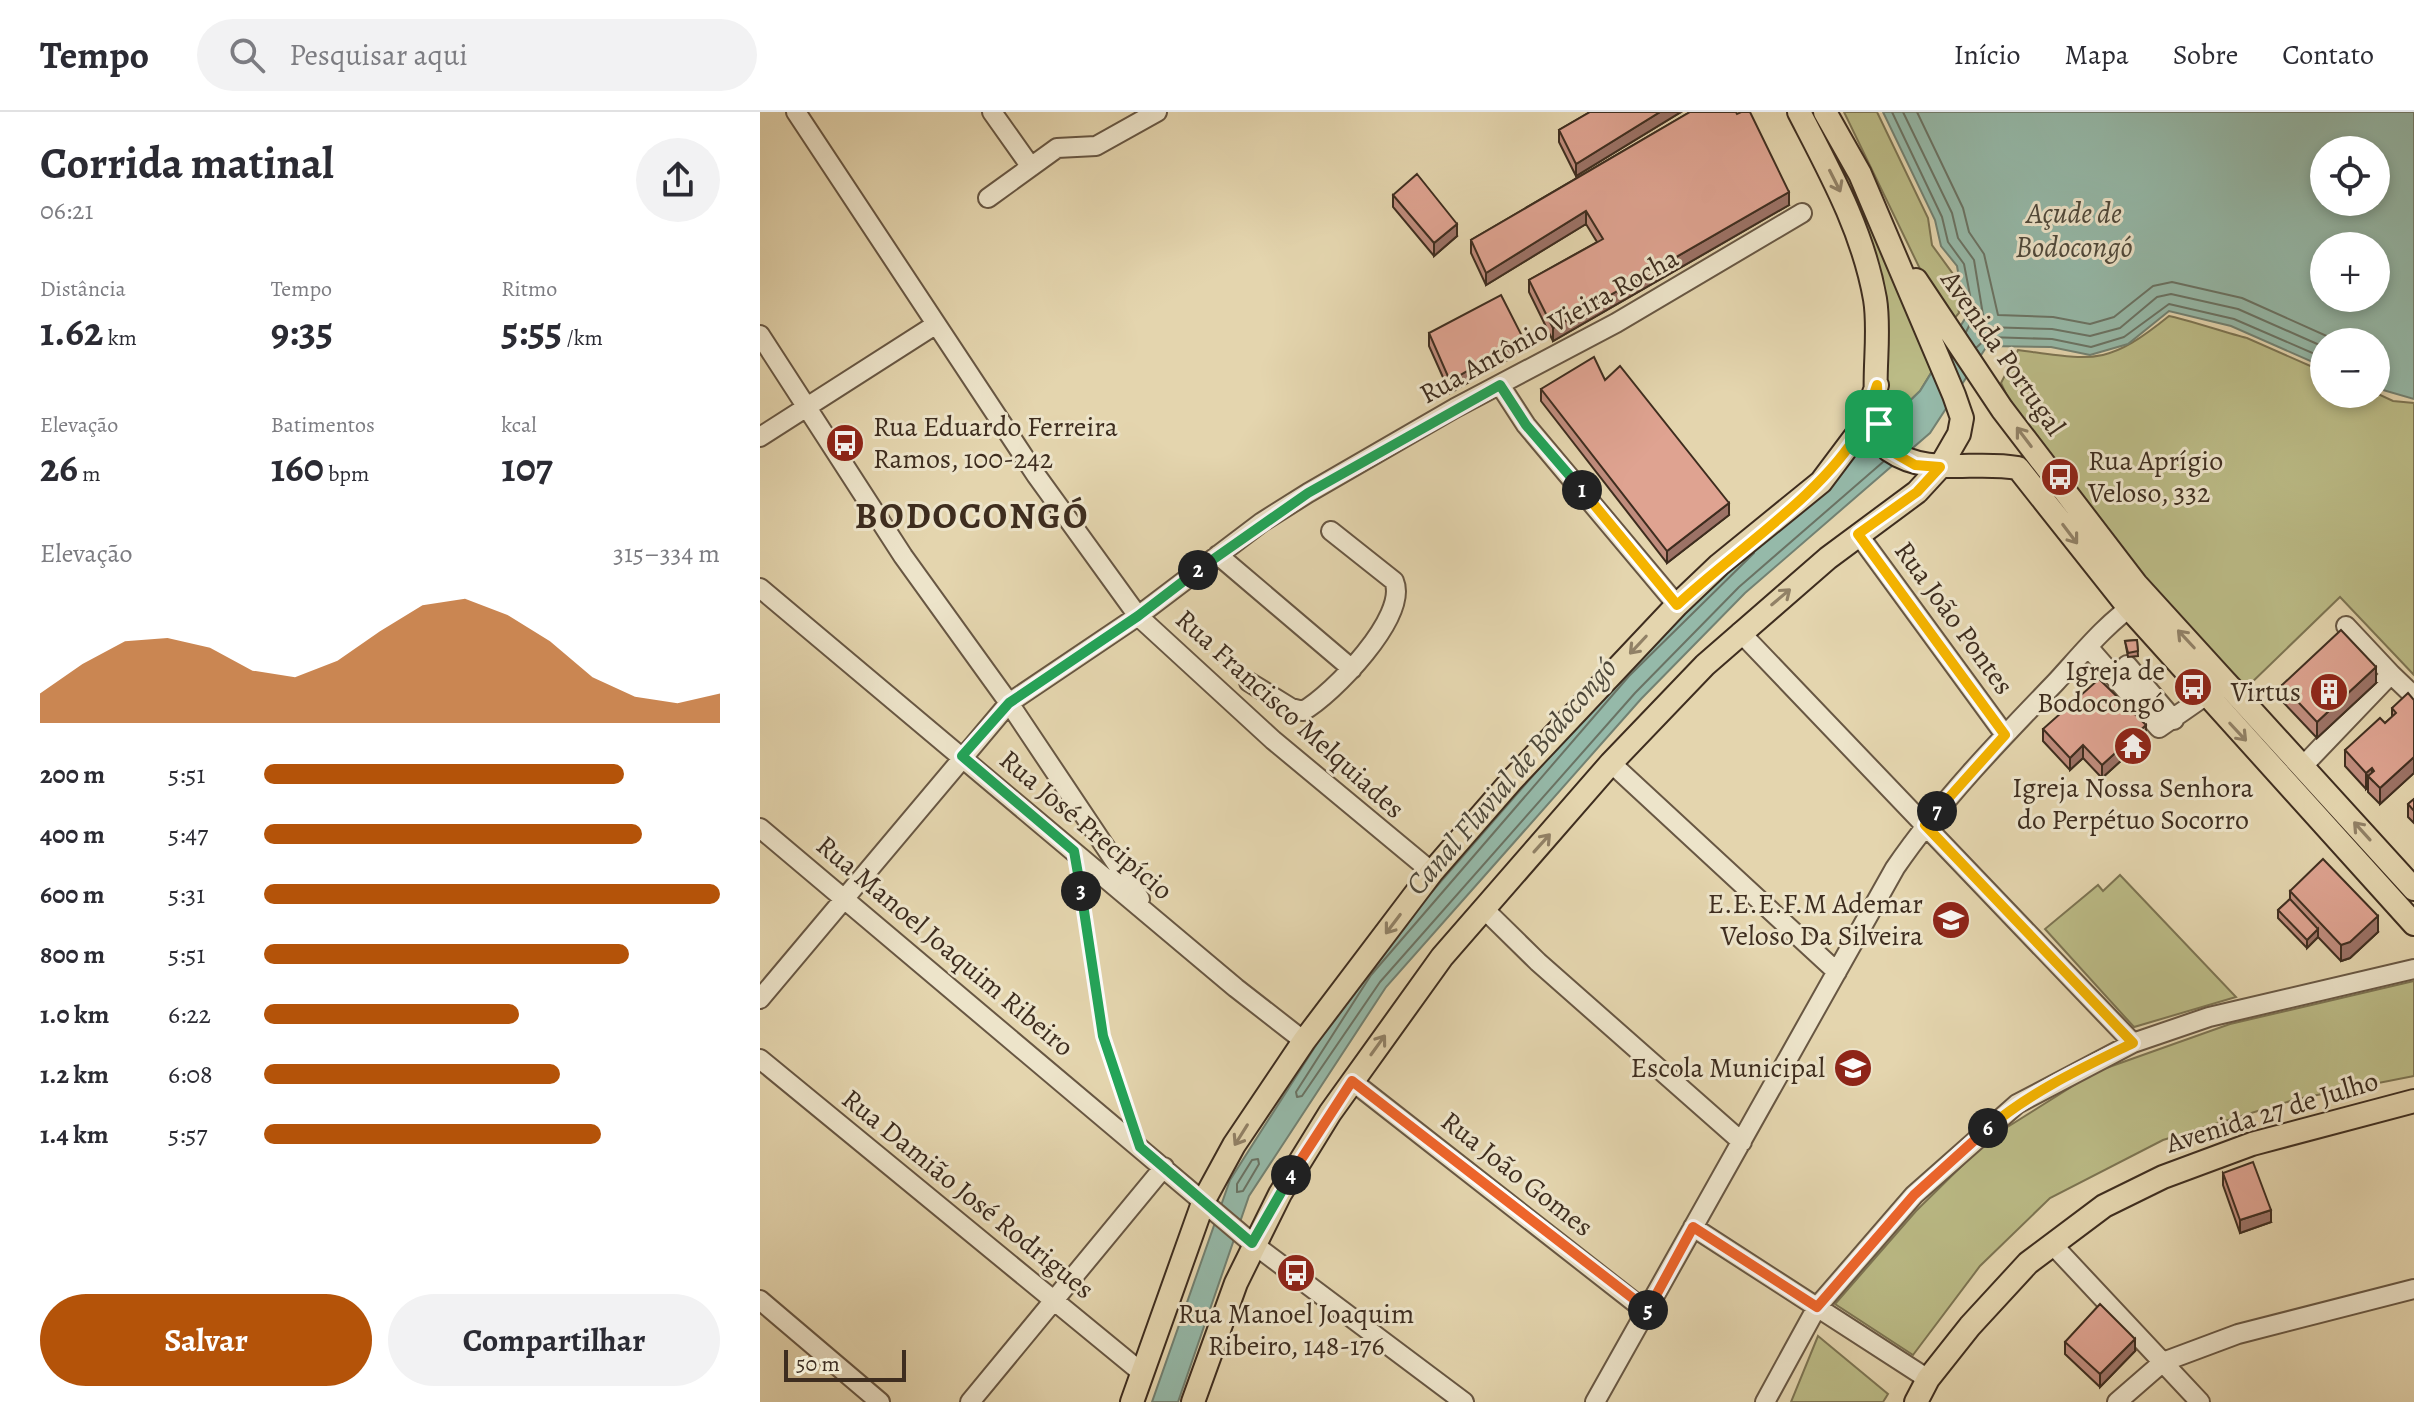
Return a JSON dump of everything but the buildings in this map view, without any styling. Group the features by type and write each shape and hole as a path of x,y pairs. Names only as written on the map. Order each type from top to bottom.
{"main road":[{"name":"Avenida Portugal","path":"1799,112 1850,210 1867,271 1880,338 1877,385 1879,424 1889,450 1915,465 1946,458 2018,468 2138,602 2303,766 2414,889"},
{"name":"Avenida Portugal","path":"1825,112 1915,279 2002,409 2205,696 2414,924"},
{"name":"Avenida Portugal","path":"1872,202 1962,418 1946,458"},
{"path":"1132,1402 1207,1203 1234,1145 1304,1041 1432,872 1512,780 1677,605 1719,565 1821,482 1860,430 1877,385"},
{"path":"1193,1402 1248,1240 1352,1081 1483,908 1611,763 1740,632 1858,534 1917,492 1946,458"},
{"name":"Avenida 27 de Julho","path":"1916,1402 1928,1379 2028,1263 2104,1206 2163,1177 2252,1144 2410,1103"}],"street":[{"name":"Rua Francisco Melquiades","path":"796,112 1036,475 1138,616 1283,749 1432,872"},
{"path":"992,112 1031,167"},
{"path":"988,198 1057,148 1096,146 1153,113"},
{"name":"Rua Antônio Vieira Rocha","path":"760,999 1009,703 1138,616 1218,555 1308,493 1616,323 1802,213"},
{"path":"760,437 935,325"},
{"path":"760,335 903,556 1009,703 1153,917"},
{"path":"1500,385 1526,425 1677,605"},
{"path":"1249,682 1291,708 1303,711 1327,695 1352,669 1388,618 1397,589 1387,574 1331,531"},
{"name":"Rua João Pontes","path":"1858,534 2005,735"},
{"path":"1218,555 1352,669"},
{"name":"Rua José Precipício","path":"760,588 1304,1041"},
{"path":"1595,1402 1895,868 1925,825 2005,735 2138,602"},
{"path":"2346,626 2414,696"},
{"path":"1740,632 2133,1043"},
{"path":"2089,648 2155,725 2165,727 2205,696"},
{"path":"2127,665 2174,720"},
{"path":"2303,766 2391,674"},
{"path":"1611,763 1837,972"},
{"name":"Rua Manoel Joaquim Ribeiro","path":"760,828 1248,1240"},
{"path":"1483,908 1538,962 1742,1142"},
{"path":"1765,1402 1817,1307 1914,1195 2017,1104 2133,1043 2209,1017 2414,969"},
{"name":"Rua Damião José Rodrigues","path":"760,1059 1141,1372"},
{"name":"Rua João Gomes","path":"1352,1081 1647,1312"},
{"path":"970,1402 1164,1167"},
{"path":"1693,1227 1928,1379"},
{"path":"1248,1240 1464,1402"},
{"path":"2052,1244 2200,1402"},
{"path":"2117,1402 2163,1362 2238,1334 2414,1289"},
{"path":"760,1300 880,1402"}],"path":[{"path":"1074,851 1103,1036 1140,1147"}],"green space":[{"path":"1808,112 1821,112 1934,368 1920,391 1887,423 1884,407 1886,360"},
{"path":"1844,112 1877,112 1928,218 1932,245 1953,274 1959,313 1953,320 1921,271"},
{"path":"2169,316 2247,338 2310,366 2310,408 2390,408 2390,400 2414,403 2414,675 2340,597 2247,687 2165,604 2011,405 2001,383 2018,350 2064,356 2098,356 2113,352 2148,333"},
{"path":"2120,875 2236,997 2134,1027 2045,929 2098,885 2103,891"},
{"path":"2414,981 2414,1076 2297,1099 2163,1140 2050,1198 1980,1266 1913,1355 1835,1304 1916,1211 1990,1138 2095,1072 2230,1024"},
{"path":"1818,1336 1888,1394 1883,1402 1791,1402"}],"water":[{"name":"Açude de Bodocongó","path":"1883,112 2414,112 2414,399 2390,392 2390,328 2310,328 2310,361 2231,326 2169,311 2128,344 2090,355 2051,347 1987,346 1930,433 1745,593 1641,699 1386,987 1249,1196 1178,1402 1152,1402 1230,1180 1364,970 1624,671 1725,568 1853,456 1920,391 1966,317 1957,266 1941,246 1935,220"}],"place":[{"name":"Rua Eduardo Ferreira Ramos, 100-242","path":"845,443"},
{"name":"Rua Aprígio Veloso, 332","path":"2060,477"},
{"name":"Igreja de Bodocongó","path":"2193,687"},
{"name":"Virtus","path":"2329,692"},
{"name":"Igreja Nossa Senhora do Perpétuo Socorro","path":"2133,746"},
{"name":"E.E.E.F.M Ademar Veloso Da Silveira","path":"1951,920"},
{"name":"Escola Municipal","path":"1853,1068"},
{"name":"Rua Manoel Joaquim Ribeiro, 148-176","path":"1296,1273"}],"district":[{"name":"BODOCONGÓ","path":"972,515"}],"route":[{"path":"1500,385 1526,425 1677,605 1719,565 1821,482 1860,430 1877,385 1879,424 1889,450 1903,460 1915,465 1940,467 1917,492 1858,534 2005,735 1925,825 2133,1043 2017,1104 1914,1195 1817,1307 1693,1227 1647,1312 1352,1081 1306,1150 1252,1243 1140,1147 1103,1036 1074,851 962,756 1009,703 1138,616 1262,522 1455,408 1500,385"}],"water label":[{"name":"Canal Fluvial de Bodocongó","path":"1511,776"}]}
